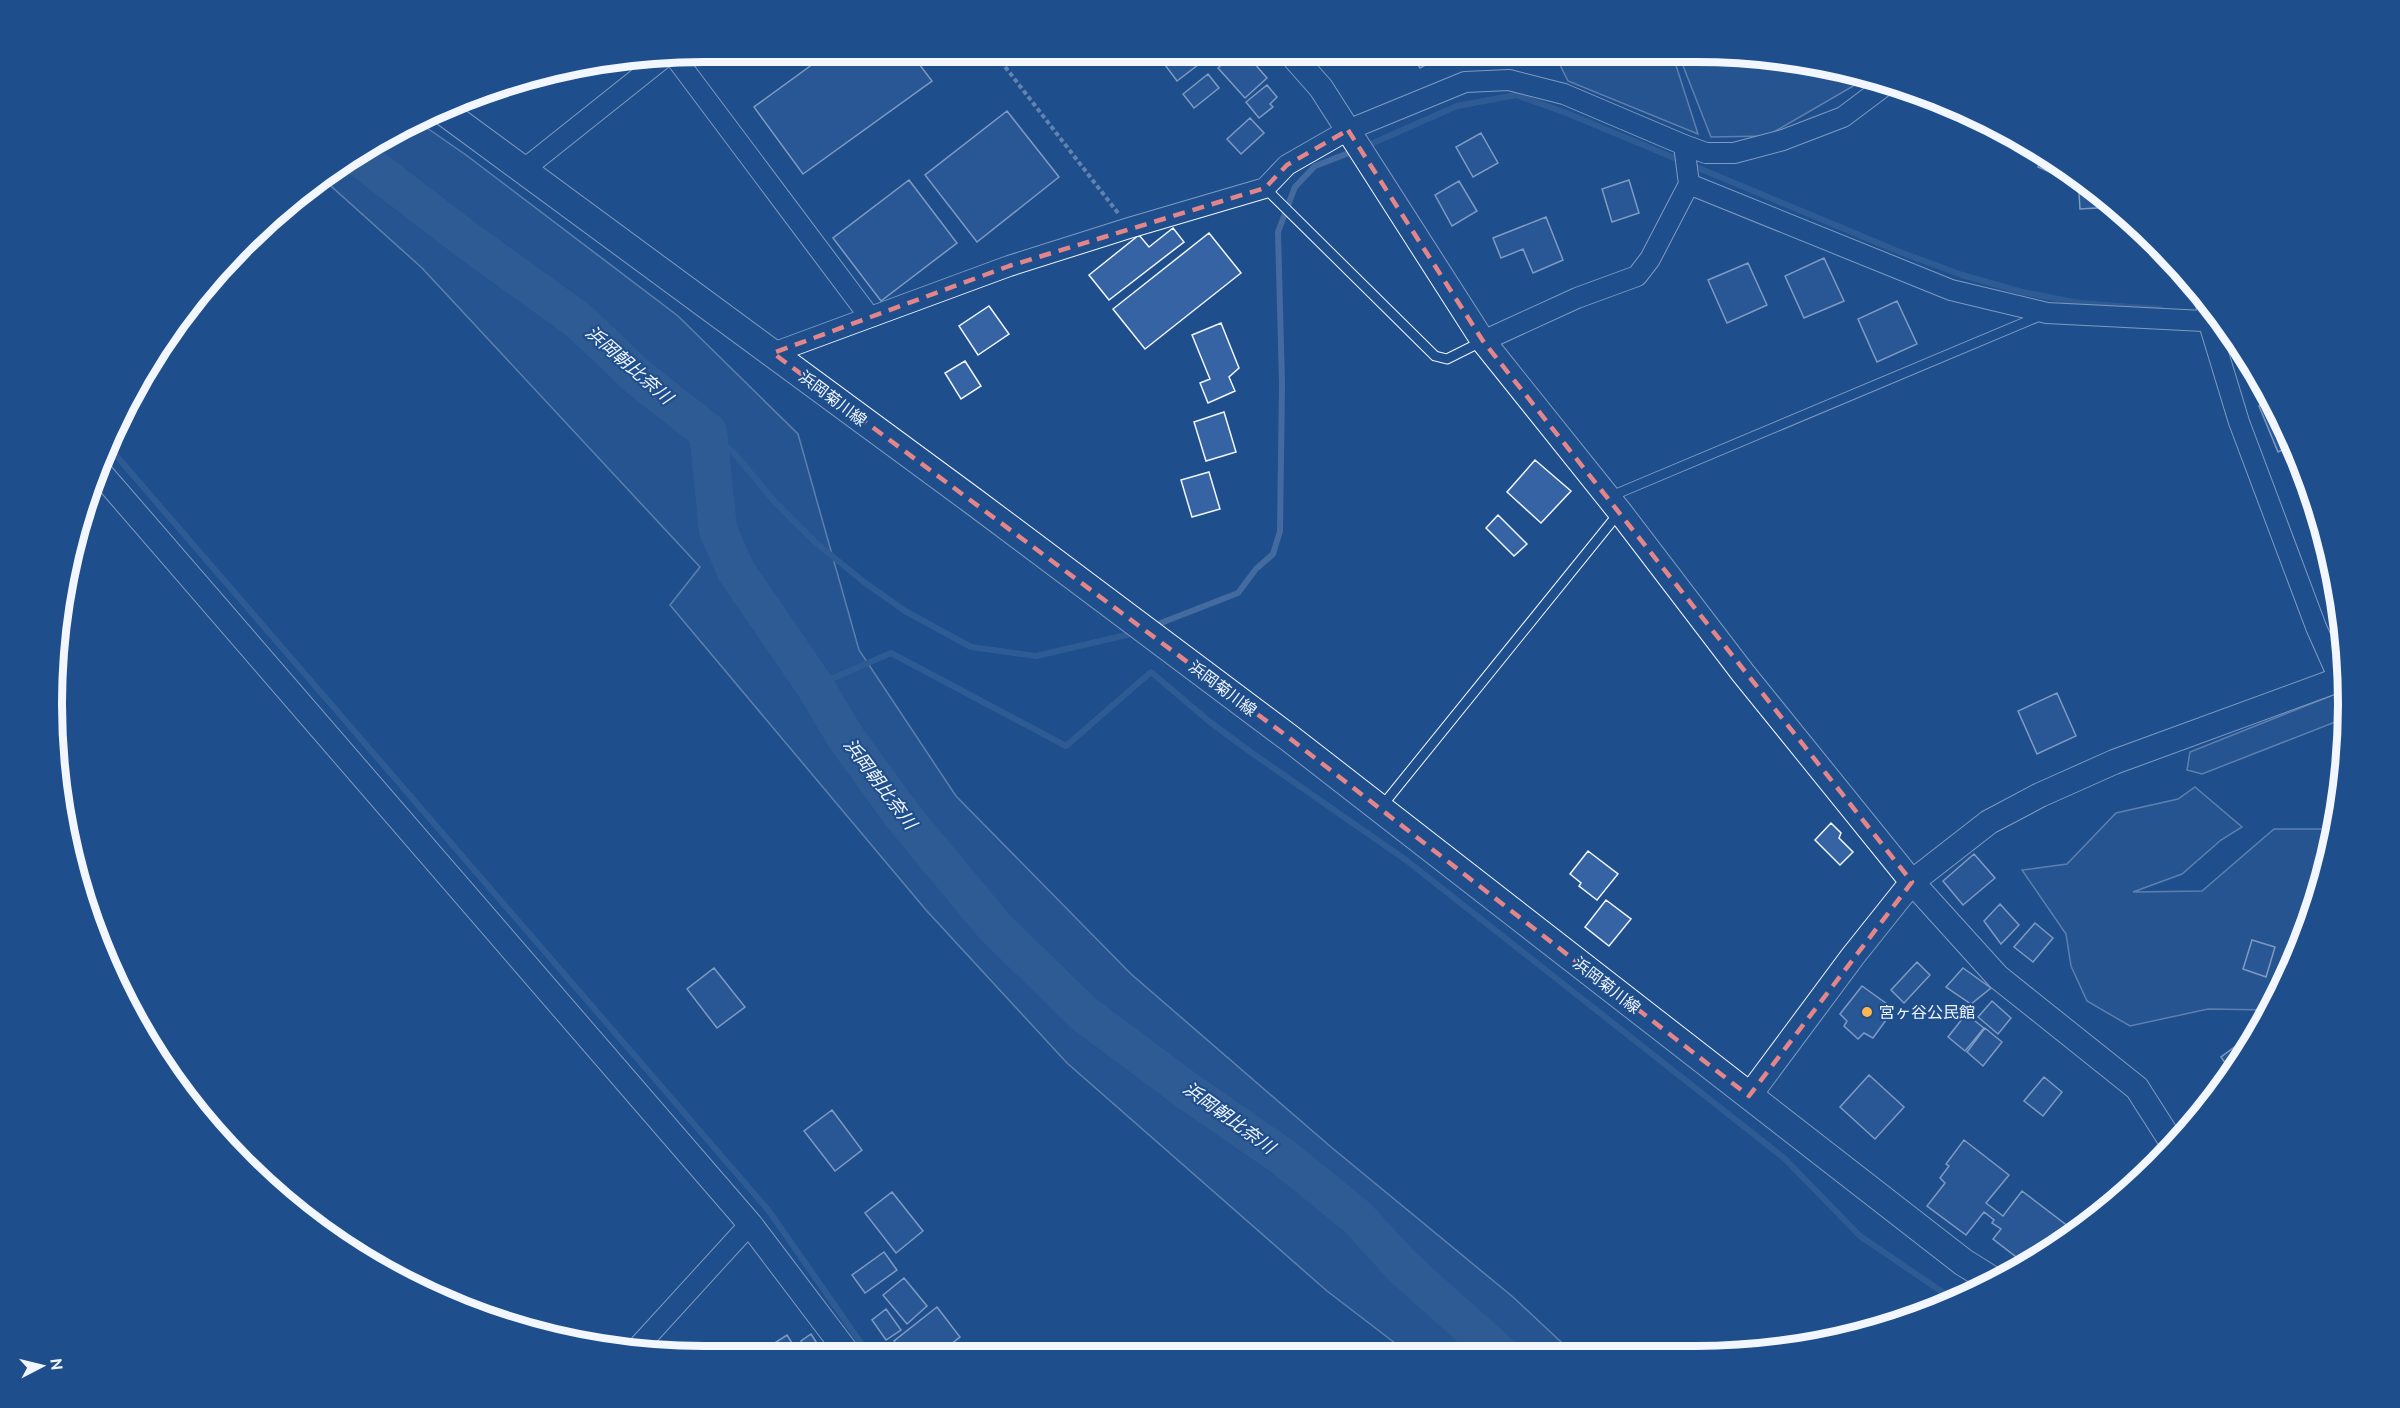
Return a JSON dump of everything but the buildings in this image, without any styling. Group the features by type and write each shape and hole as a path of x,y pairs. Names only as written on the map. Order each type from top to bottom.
{"main road":[{"name":"浜岡菊川線","path":"448,115 773,353 1252,710 1963,1262 1986,1277"}],"street":[{"path":"1298,62 1321,88 1483,341 1743,673 1912,882 1998,977 2137,1088 2169,1138"},
{"path":"679,63 869,316"},
{"path":"523,170 657,64"},
{"path":"773,353 1010,266 1265,188 1287,165 1348,130 1465,82 1509,80 1564,94 1684,146 1706,153 1734,153 1783,140 1843,117 1881,89"},
{"path":"1483,341 1577,298 1637,276 1650,259 1689,184 1684,146"},
{"path":"1689,184 1950,290 2047,313 2207,315"},
{"path":"2216,327 2238,422 2316,627 2337,668"},
{"path":"103,476 750,1224 842,1346"},
{"path":"1749,1096 1853,956 1912,882 1989,822 2040,795 2114,762 2337,681"},
{"path":"640,1343 750,1224"}],"lane":[{"path":"1265,188 1435,356 1447,359 1483,341"},
{"path":"1380,809 1613,505 2047,313"}],"path":[{"path":"1001,62 1129,228"}],"highlighted area":[{"path":"1348,130 1483,341 1912,882 1749,1096 1288,737 773,353 1009,266 1265,188 1287,165"}],"shaded area":[{"path":"1558,62 1675,62 1698,134 1568,81"},
{"path":"1682,62 1738,63 1780,67 1859,82 1767,136 1711,137"},
{"path":"424,126 466,155 678,316 798,434 859,650 956,796 1131,974 1331,1147 1513,1297 1565,1346 1399,1346 1327,1291 1067,1063 926,910 670,605 700,567 422,268 328,183 383,148"},
{"path":"2338,693 2338,721 2202,774 2187,770 2190,752"},
{"path":"2195,787 2242,827 2221,840 2182,874 2133,892 2202,891 2274,829 2326,829 2317,870 2290,950 2260,1010 2208,1009 2130,1026 2087,1001 2071,966 2066,934 2022,870 2067,864 2116,813 2178,799"}],"waterway":[{"path":"1364,147 1457,106 1516,95 1564,112 1900,252 1962,275 2022,292 2079,303 2160,309"},
{"path":"1153,626 1238,593 1256,569 1273,554 1280,531 1282,383 1278,232 1295,187 1315,166 1354,151"},
{"name":"浜岡朝比奈川","path":"363,160 464,238 579,321 639,378 708,432 718,530 736,571 815,686 846,738 905,819 994,926 1083,1013 1189,1092 1283,1157 1357,1217 1403,1267 1491,1346"},
{"path":"708,432 733,452 774,501 815,542 864,582 905,611 971,647 1036,656 1135,633"},
{"path":"113,452 769,1211 863,1346"},
{"path":"815,686 891,653 1066,746 1151,672 1210,722 1252,753 1406,860 1784,1158 1860,1236 1947,1295"}],"place":[{"name":"宮ヶ谷公民館","path":"1867,1012"}]}
